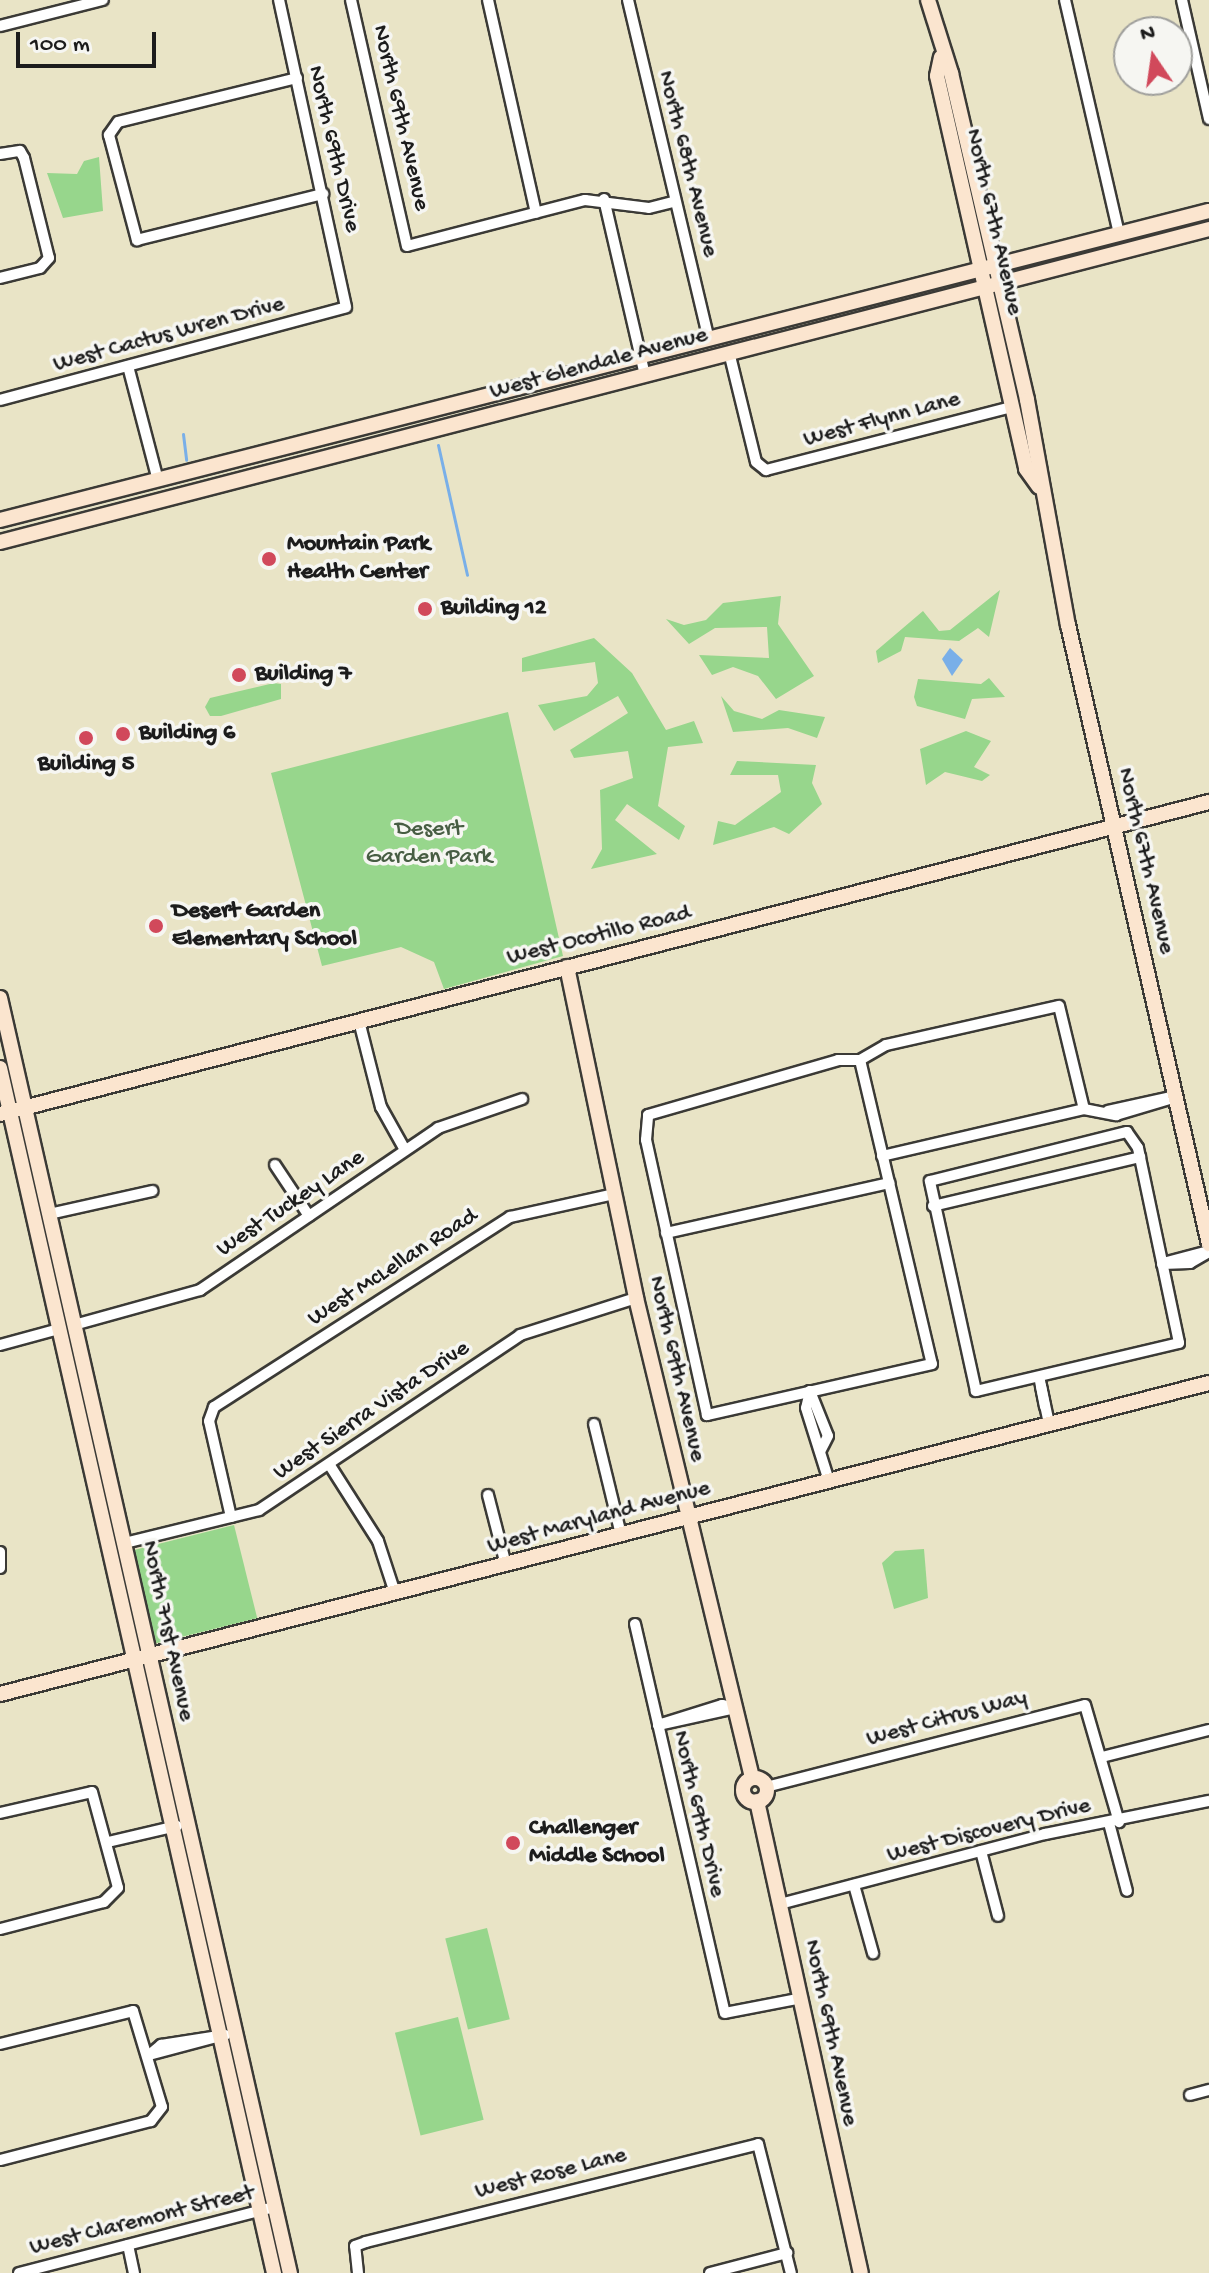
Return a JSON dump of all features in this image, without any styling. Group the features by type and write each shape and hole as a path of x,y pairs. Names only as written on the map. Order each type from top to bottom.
{"street":[{"path":"50,0 53,12"},
{"path":"0,26 103,0"},
{"name":"North 69th Drive","path":"279,0 346,307"},
{"name":"North 69th Avenue","path":"351,0 407,246 536,213"},
{"path":"488,0 536,213 604,199 649,208 673,202"},
{"name":"North 68th Avenue","path":"628,0 673,202 708,337"},
{"name":"North 67th Avenue","path":"928,0 941,57 951,73 1042,466 1039,487 1209,1244"},
{"path":"1065,0 1119,234"},
{"path":"1182,0 1209,119"},
{"name":"North 67th Avenue","path":"941,57 937,76 984,286 1026,469 1039,487"},
{"path":"297,78 109,127 137,240 323,194"},
{"path":"0,154 20,151 47,264 0,278"},
{"path":"604,199 645,375"},
{"name":"West Glendale Avenue","path":"0,520 980,267 1209,211"},
{"name":"West Glendale Avenue","path":"0,542 1209,229"},
{"name":"West Cactus Wren Drive","path":"0,400 346,307"},
{"path":"729,352 780,330 781,318"},
{"name":"West Flynn Lane","path":"729,352 761,469 1012,407"},
{"path":"128,366 158,480"},
{"path":"314,439 319,459"},
{"name":"West Ocotillo Road","path":"12,1111 1209,802"},
{"name":"North 69th Avenue","path":"567,967 636,1298 752,1778 743,1793 757,1801 797,1999 861,2273"},
{"name":"North 71st Avenue","path":"0,998 12,1111 49,1214 125,1543 142,1657"},
{"path":"860,1060 932,1364 707,1415 646,1140 648,1115 699,1096 860,1060 886,1045 1059,1006 1084,1109"},
{"path":"359,1021 381,1107 405,1150"},
{"name":"North 71st Avenue","path":"0,1068 59,1329 142,1657 180,1826 220,2036 274,2273"},
{"path":"882,1156 1084,1109 1108,1111 1176,1097"},
{"name":"West Tuckey Lane","path":"74,1325 179,1300 456,1118 522,1099"},
{"path":"1120,1132 1134,1138 1179,1343 1040,1382 976,1391 933,1206 930,1181 952,1171 1120,1132"},
{"path":"933,1206 1140,1157"},
{"path":"275,1165 309,1216"},
{"path":"666,1233 889,1183"},
{"path":"49,1214 152,1191"},
{"name":"West McLellan Road","path":"231,1517 210,1413 510,1217 614,1194"},
{"path":"1162,1264 1190,1263 1209,1252"},
{"name":"West Sierra Vista Drive","path":"125,1543 231,1517 272,1503 520,1335 636,1298"},
{"path":"0,1345 59,1329"},
{"path":"1040,1382 1049,1425"},
{"name":"West Maryland Avenue","path":"0,1694 1209,1383"},
{"path":"810,1391 806,1408 829,1481"},
{"path":"594,1424 621,1535"},
{"path":"329,1464 378,1541 395,1593"},
{"path":"488,1495 506,1565"},
{"path":"0,1552 0,1568"},
{"name":"North 69th Drive","path":"635,1624 725,2013 797,1999"},
{"path":"658,1725 722,1705 736,1708"},
{"name":"West Citrus Way","path":"766,1787 1077,1706 1090,1710 1127,1891"},
{"path":"1102,1757 1209,1730"},
{"path":"752,1778 766,1787 757,1801"},
{"path":"0,1813 92,1792 108,1842 114,1897 0,1929"},
{"name":"West Discovery Drive","path":"780,1904 981,1851 1209,1801"},
{"path":"108,1842 180,1826"},
{"name":"North 71st Avenue","path":"180,1826 235,2033 290,2273"},
{"path":"981,1851 998,1916"},
{"path":"854,1885 873,1953"},
{"path":"0,2044 133,2011 149,2055 159,2116 0,2160"},
{"path":"149,2055 161,2045 235,2033"},
{"path":"1190,2095 1209,2090"},
{"name":"West Rose Lane","path":"358,2273 355,2246 758,2144 787,2253"},
{"name":"West Claremont Street","path":"19,2273 275,2207"},
{"path":"128,2245 134,2273"},
{"path":"710,2273 787,2253 791,2273"}],"green space":[{"path":"99,157 103,211 63,218 47,173 77,174 84,161"},
{"path":"1000,590 989,637 978,628 959,641 905,637 901,651 878,663 876,651 923,611 939,631 950,630"},
{"path":"781,596 778,624 814,676 776,699 758,676 733,667 712,675 699,655 769,658 767,627 715,628 689,644 666,619 684,625 706,620 723,603"},
{"path":"594,638 632,673 666,730 694,721 703,743 668,747 658,806 685,826 679,840 627,804 615,820 657,854 591,869 602,849 600,790 633,778 628,751 574,758 570,750 628,713 618,696 554,731 538,705 587,696 598,683 595,662 522,672 522,658"},
{"path":"989,678 1005,697 972,699 965,719 917,706 914,697 918,679 981,684"},
{"path":"281,684 281,699 221,716 210,716 205,707 210,698"},
{"path":"721,696 734,711 762,719 779,710 825,717 817,738 788,728 733,732"},
{"name":"Desert Garden Park","path":"508,712 563,956 444,989 434,962 401,947 322,966 271,773"},
{"path":"966,731 991,741 974,767 990,775 982,781 945,772 926,785 920,749"},
{"path":"737,761 816,765 812,783 822,804 789,834 774,827 713,845 718,821 735,825 781,792 778,775 730,775"},
{"path":"234,1525 257,1618 156,1643 133,1550"},
{"path":"924,1549 928,1598 894,1609 882,1563 895,1551"},
{"path":"487,1928 510,2019 468,2030 445,1938"},
{"path":"458,2017 484,2120 421,2136 395,2033"}],"water":[{"path":"950,648 963,660 952,676 942,659"}],"waterway":[{"path":"183,434 186,460"},
{"path":"438,445 467,575"}],"place":[{"name":"Mountain Park Health Center","path":"269,559"},
{"name":"Building 12","path":"425,609"},
{"name":"Building 7","path":"239,675"},
{"name":"Building 6","path":"123,734"},
{"name":"Building 5","path":"86,738"},
{"name":"Desert Garden Elementary School","path":"156,926"},
{"name":"Challenger Middle School","path":"513,1843"}]}
